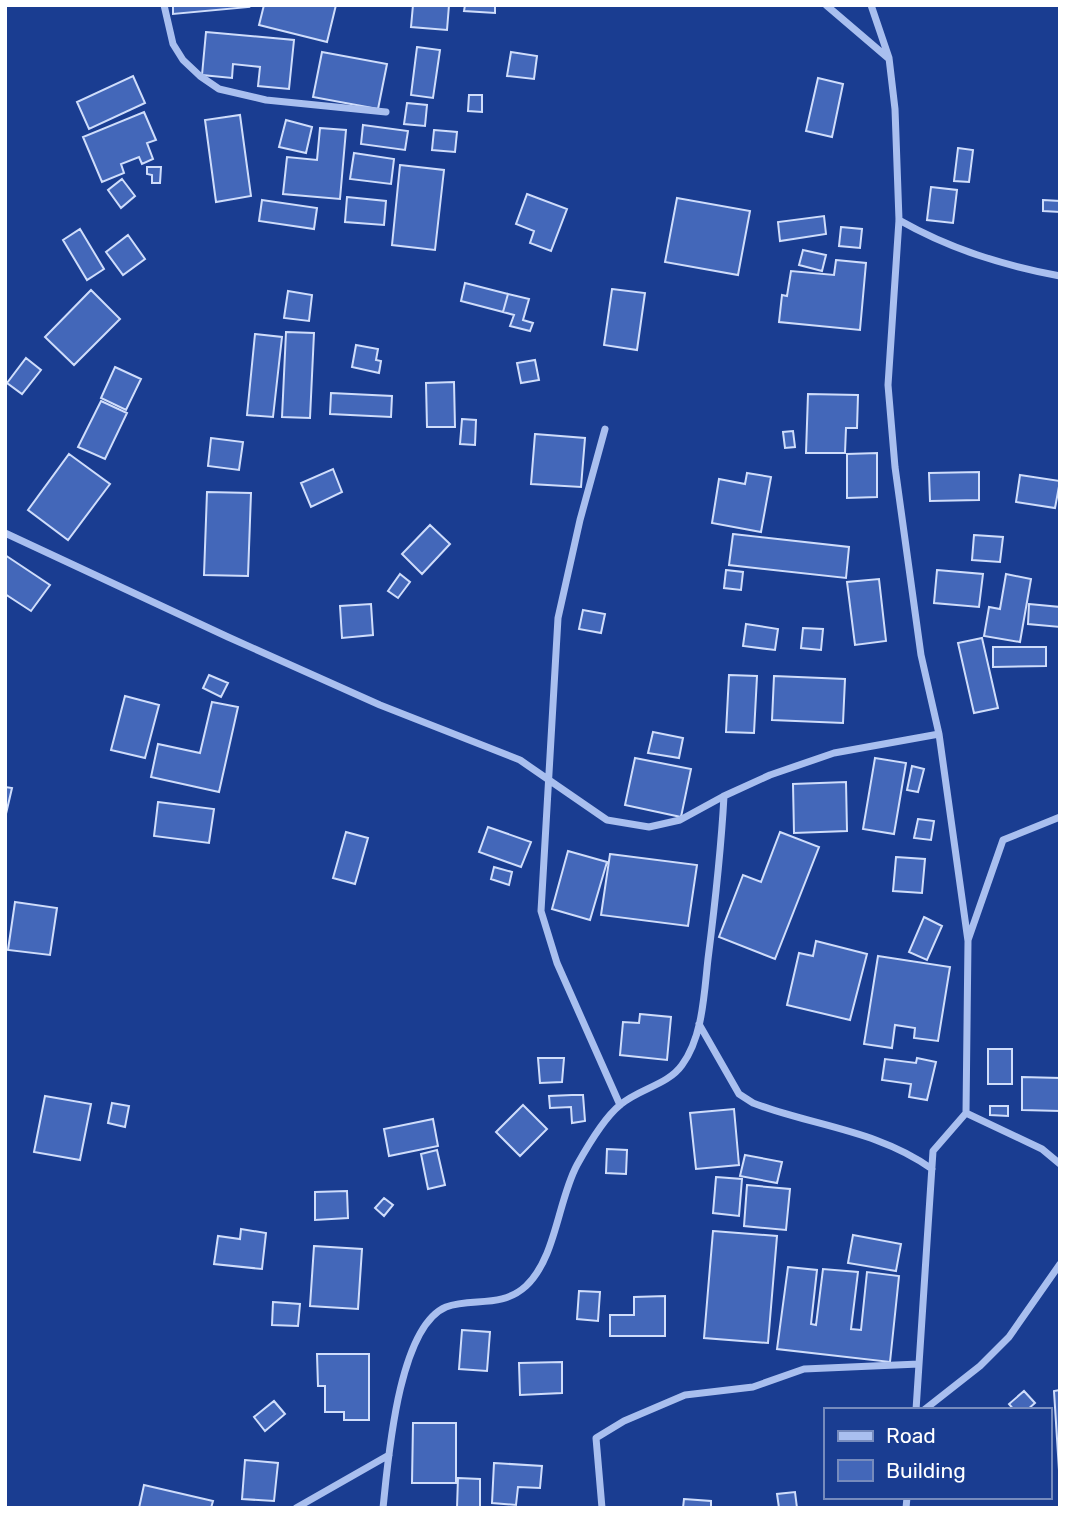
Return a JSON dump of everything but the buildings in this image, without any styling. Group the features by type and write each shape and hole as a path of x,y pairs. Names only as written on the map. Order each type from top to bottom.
{"street":[{"path":"164,5 173,44 178,52 200,76 219,89 266,100 386,112"},
{"path":"826,5 889,58"},
{"path":"871,5 889,58 895,109 899,220 890,399 895,467 915,617 939,734 968,941 966,1113 933,1151 916,1408"},
{"path":"899,220 928,237 956,248 1018,268 1060,276"},
{"path":"605,429 580,520 558,618 541,911 556,963 620,1105"},
{"path":"5,533 380,705 520,760 607,820 649,827 680,820 770,775 834,752 939,734"},
{"path":"383,1508 403,1375 415,1343 432,1317 447,1307 508,1298 527,1285 544,1260 576,1166 599,1130 620,1105 658,1084 681,1067 696,1038 719,874 724,796"},
{"path":"968,941 1003,840 1060,817"},
{"path":"698,1024 739,1094 753,1103 872,1137 918,1159 932,1169"},
{"path":"966,1113 1042,1150 1060,1164"},
{"path":"927,1408 980,1366 1009,1337 1060,1264"},
{"path":"602,1508 596,1438 624,1422 685,1395 753,1387 804,1369 919,1364"},
{"path":"296,1508 389,1455"}]}
